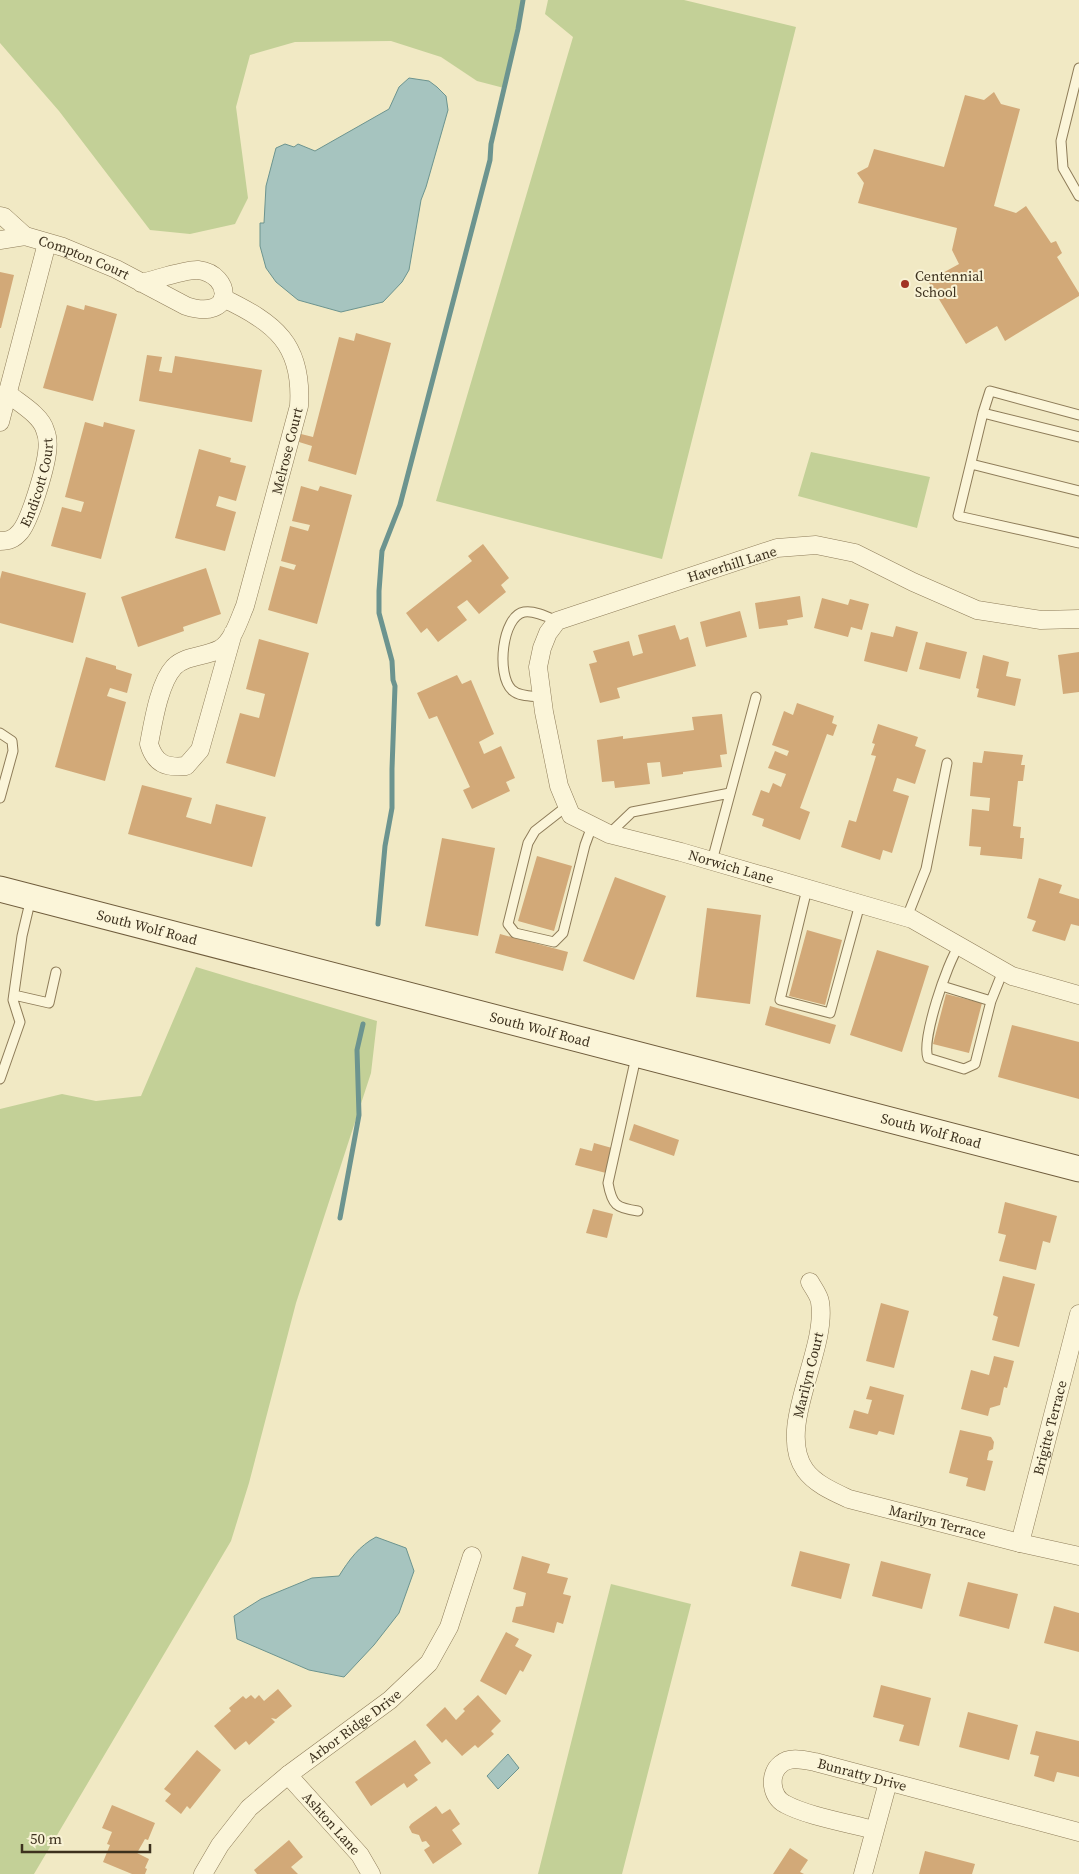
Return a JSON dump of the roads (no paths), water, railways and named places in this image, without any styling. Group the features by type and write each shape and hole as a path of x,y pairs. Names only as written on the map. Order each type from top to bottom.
{"main road":[{"name":"South Wolf Road","path":"0,889 1079,1169"}],"street":[{"name":"Compton Court","path":"0,216 4,217 25,236 87,256 186,306 196,309 214,309 223,298 223,290 219,281 200,270 190,270 142,283"},
{"name":"Compton Court","path":"0,240 25,236"},
{"path":"0,422 48,243"},
{"name":"Melrose Court","path":"223,298 263,319 278,332 288,346 296,364 301,384 299,406 245,606 233,633 200,750 186,766 174,767 164,765 157,760 149,744 166,681 174,668 184,660 221,648 233,633"},
{"name":"Endicott Court","path":"0,541 10,540 20,533 26,525 47,454 48,442 45,429 33,414 8,393"},
{"name":"Haverhill Lane","path":"557,621 777,548 816,545 855,553 913,582 977,610 1041,620 1079,619"},
{"name":"Norwich Lane","path":"557,621 548,633 542,648 538,667 541,697 559,786 570,815 609,834 712,861 908,917 1012,976 1079,995"},
{"name":"Marilyn Court","path":"805,1470 796,1450 795,1429 820,1326 820,1301 810,1282"},
{"name":"Brigitte Terrace","path":"1020,1543 1079,1314"},
{"name":"Marilyn Terrace","path":"805,1470 824,1487 849,1499 1020,1543 1079,1556"},
{"name":"Arbor Ridge Drive","path":"203,1874 220,1845 249,1808 288,1775 390,1700 429,1663 449,1627 472,1556"},
{"name":"Bunratty Drive","path":"874,1830 800,1810 782,1803 773,1791 773,1775 781,1764 794,1759 814,1762 1079,1832"},
{"name":"Ashton Lane","path":"288,1775 360,1855 371,1874"},
{"path":"863,1874 888,1782"}],"lane":[{"path":"1079,68 1061,141 1063,168 1079,196"},
{"path":"1079,415 990,391 958,516 1079,543"},
{"path":"984,413 1079,437"},
{"path":"971,464 1079,491"},
{"path":"541,697 520,695 506,683 502,658 504,644 513,621 518,614 532,612 557,621"},
{"path":"712,861 756,697"},
{"path":"0,733 12,741 13,751 0,798"},
{"path":"908,917 926,869 947,763"},
{"path":"609,834 632,812 730,794"},
{"path":"567,806 535,831 528,844 508,924 515,933 554,942 563,933 585,845 592,826"},
{"path":"807,888 780,1000 830,1013 860,904"},
{"path":"0,1079 20,1022 13,1000 22,936 31,897"},
{"path":"959,946 952,955 942,986 926,1048 928,1058 964,1069 975,1064 991,1000 1003,971"},
{"path":"14,995 49,1003 56,972"},
{"path":"942,986 991,1000"},
{"path":"637,1054 608,1183 611,1199 620,1208 638,1211"}],"water":[{"path":"409,78 429,81 437,87 446,96 448,110 421,200 409,270 402,282 383,302 341,312 298,300 276,282 266,268 260,246 260,223 264,223 266,186 276,148 285,144 294,147 298,144 315,151 389,109 399,87"},
{"path":"376,1537 406,1548 414,1571 399,1613 374,1645 344,1677 309,1670 237,1639 234,1616 261,1599 312,1578 339,1576 355,1554"},
{"path":"508,1754 519,1768 498,1789 487,1776"}],"waterway":[{"path":"378,924 385,846 392,808 395,686 392,661 379,613 382,551 400,505 490,160 491,144 523,0"},
{"path":"340,1218 359,1115 357,1050 363,1024"}],"place":[{"name":"Centennial School","path":"905,284"}]}
